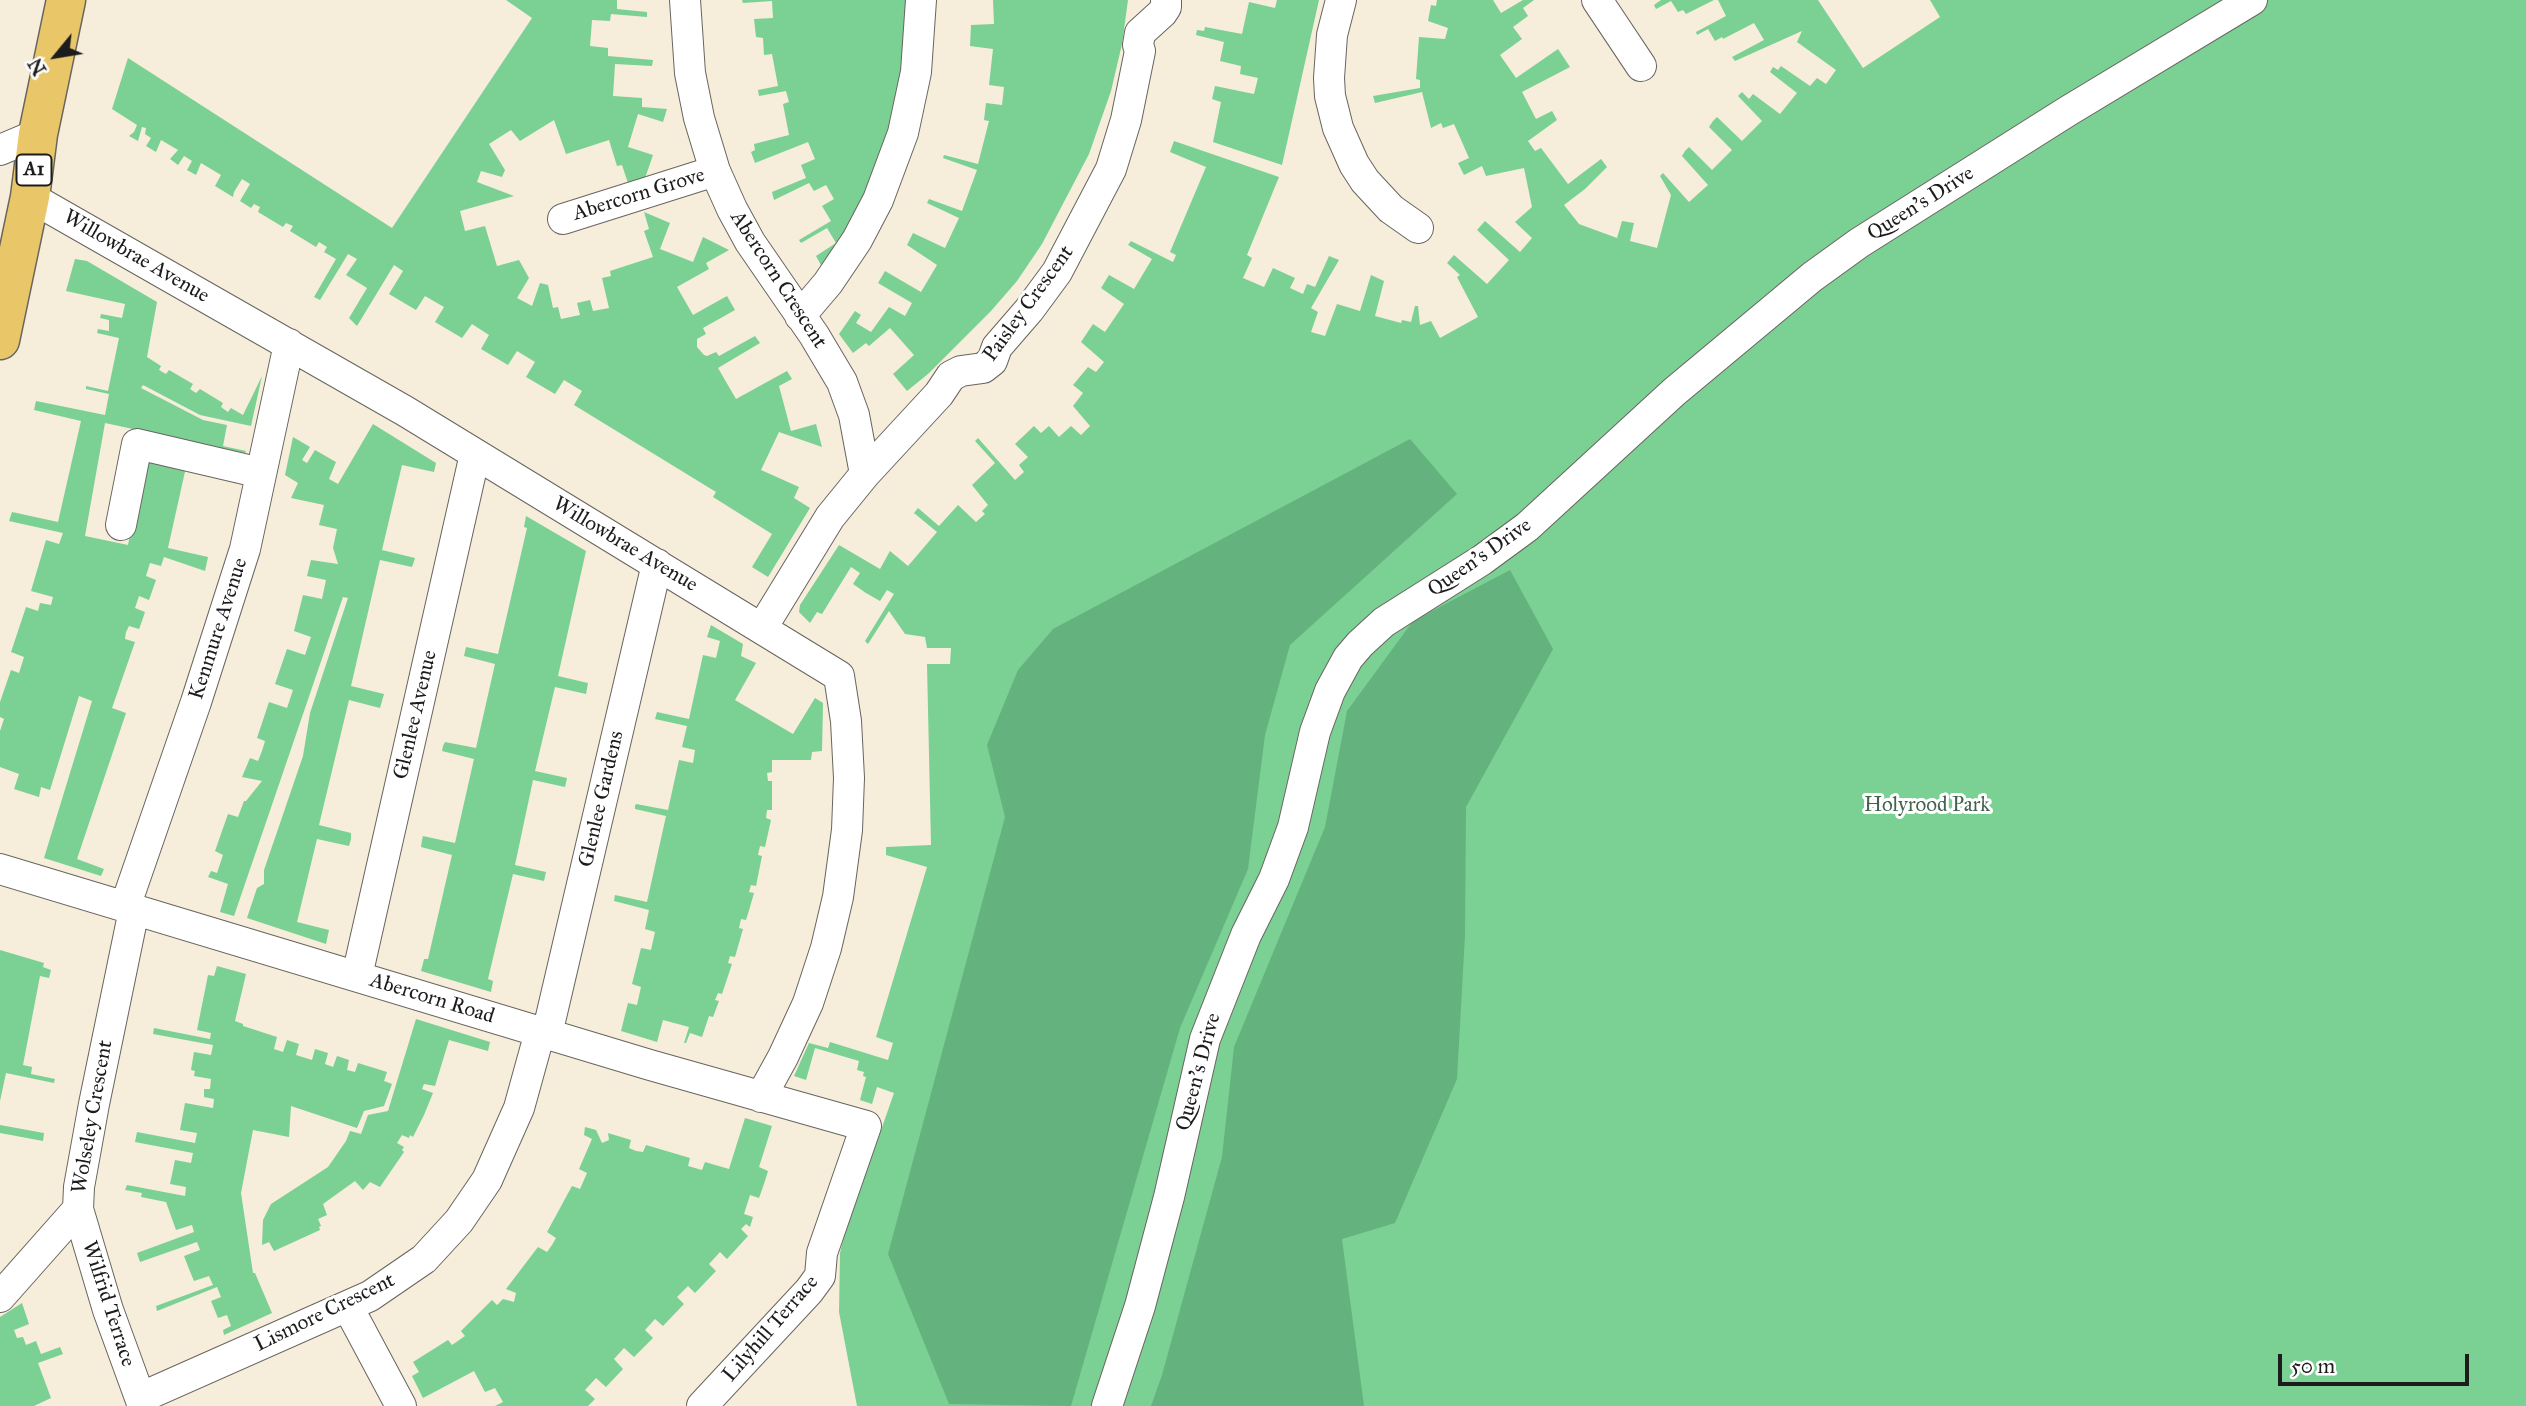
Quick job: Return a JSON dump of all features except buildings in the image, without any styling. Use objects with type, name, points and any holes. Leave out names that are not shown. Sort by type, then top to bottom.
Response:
[{"type":"main road","name":"A1","points":[[0,340],[30,197],[38,134],[66,0]]},
{"type":"street","name":"Abercorn Crescent","points":[[685,0],[691,73],[699,118],[715,171],[750,242],[831,360],[842,382],[854,415],[865,474]]},
{"type":"street","points":[[800,316],[828,284],[878,200],[906,121],[916,72],[921,0]]},
{"type":"street","name":"Paisley Crescent","points":[[762,628],[830,517],[865,474],[939,394],[951,376],[961,371],[983,368],[992,360],[997,347],[1057,272],[1111,169],[1128,109],[1140,51],[1140,33],[1162,13],[1166,0]]},
{"type":"street","points":[[1341,0],[1332,35],[1329,78],[1330,96],[1338,128],[1365,181],[1391,209],[1418,228]]},
{"type":"street","points":[[1597,0],[1641,66]]},
{"type":"street","name":"Queen's Drive","points":[[1107,1406],[1140,1306],[1205,1039],[1246,935],[1274,879],[1293,827],[1315,732],[1348,658],[1384,622],[1482,560],[1527,527],[1674,392],[1812,277],[1859,243],[2068,111],[2252,0]]},
{"type":"street","points":[[0,150],[38,134]]},
{"type":"street","name":"Abercorn Grove","points":[[562,219],[715,171]]},
{"type":"street","name":"Willowbrae Avenue","points":[[30,197],[475,453],[839,676],[846,721],[849,778],[845,856],[838,897],[826,948],[797,1028],[761,1097]]},
{"type":"street","name":"Kenmure Avenue","points":[[129,909],[245,549],[289,344]]},
{"type":"street","points":[[121,525],[137,444],[261,472]]},
{"type":"street","name":"Glenlee Avenue","points":[[357,976],[475,453]]},
{"type":"street","name":"Glenlee Gardens","points":[[543,1033],[657,564]]},
{"type":"street","name":"Abercorn Road","points":[[0,869],[543,1033],[866,1126]]},
{"type":"street","name":"Wolseley Crescent","points":[[0,1297],[78,1209],[79,1187],[129,909]]},
{"type":"street","name":"Lismore Crescent","points":[[141,1402],[348,1307],[390,1284],[424,1259],[475,1200],[511,1129],[543,1033]]},
{"type":"street","name":"Lilyhill Terrace","points":[[702,1406],[820,1276],[822,1253],[866,1126]]},
{"type":"street","name":"Wilfrid Terrace","points":[[78,1209],[108,1310],[141,1402]]},
{"type":"street","points":[[348,1307],[401,1406]]},
{"type":"green space","points":[[506,0],[617,0],[617,9],[647,12],[647,17],[611,14],[610,21],[592,20],[590,46],[608,48],[608,56],[653,60],[652,66],[615,64],[613,96],[642,98],[642,107],[667,109],[663,122],[638,114],[628,147],[653,155],[644,181],[629,186],[622,165],[617,166],[609,140],[566,154],[554,120],[520,141],[511,130],[489,144],[505,170],[502,177],[481,171],[477,182],[514,196],[460,211],[465,231],[485,226],[497,266],[519,260],[529,278],[517,298],[532,306],[540,283],[548,285],[553,308],[558,307],[561,319],[580,315],[577,303],[590,300],[593,311],[609,308],[602,278],[611,276],[610,271],[653,257],[644,231],[649,229],[644,212],[670,223],[660,249],[693,262],[703,237],[729,250],[706,263],[709,269],[677,287],[693,315],[727,296],[735,310],[703,328],[706,334],[697,339],[697,347],[704,355],[716,352],[719,356],[755,336],[760,343],[718,368],[736,399],[787,371],[792,379],[779,386],[791,431],[816,424],[822,447],[779,432],[761,470],[799,487],[794,498],[810,508],[768,577],[752,567],[772,534],[713,497],[716,492],[574,405],[582,391],[564,380],[555,394],[526,377],[535,362],[517,351],[508,365],[481,349],[489,335],[472,324],[462,338],[435,322],[444,307],[425,296],[416,310],[389,294],[403,271],[394,265],[357,326],[349,318],[367,288],[346,275],[357,259],[348,254],[320,300],[314,297],[336,259],[324,252],[327,247],[319,242],[316,247],[290,231],[293,226],[286,223],[283,227],[258,212],[260,207],[254,204],[251,208],[240,201],[250,184],[242,179],[233,197],[215,186],[221,175],[201,163],[196,175],[187,170],[192,161],[184,156],[178,165],[170,159],[178,150],[161,140],[156,152],[146,146],[151,138],[145,134],[146,128],[142,127],[138,141],[129,136],[137,125],[112,109],[128,58],[392,228],[532,18]]},
{"type":"green space","points":[[742,0],[906,0],[902,66],[885,146],[862,205],[823,269],[816,256],[836,243],[827,228],[801,243],[799,240],[831,221],[822,206],[834,199],[826,185],[814,191],[809,183],[774,200],[772,192],[806,178],[801,165],[815,159],[808,142],[755,163],[751,152],[755,150],[754,144],[789,135],[783,104],[789,102],[786,91],[759,96],[758,90],[778,86],[772,54],[764,55],[763,38],[756,37],[754,19],[773,18],[772,1],[743,3]]},
{"type":"green space","points":[[993,0],[1128,0],[1122,44],[1111,91],[1089,154],[1042,244],[1017,281],[991,311],[928,374],[907,391],[893,374],[914,355],[890,328],[869,346],[866,343],[853,353],[839,334],[855,311],[861,315],[856,323],[871,332],[889,307],[905,316],[912,303],[878,283],[885,271],[921,292],[937,265],[907,245],[913,233],[945,248],[959,218],[927,203],[929,199],[962,211],[977,170],[943,158],[944,155],[978,164],[989,121],[984,120],[986,103],[1002,105],[1004,87],[989,85],[993,49],[970,46],[971,25],[994,24]]},
{"type":"green space","points":[[1277,0],[1319,0],[1282,165],[1213,142],[1221,102],[1212,99],[1215,86],[1254,94],[1258,78],[1240,74],[1241,66],[1220,61],[1224,42],[1196,35],[1197,30],[1204,31],[1205,27],[1242,34],[1249,2],[1275,8]]},
{"type":"green space","name":"Holyrood Park","points":[[1437,0],[1493,0],[1501,13],[1523,0],[1534,0],[1523,8],[1528,16],[1513,27],[1522,39],[1500,55],[1516,78],[1558,49],[1570,67],[1522,92],[1536,119],[1552,111],[1557,120],[1528,141],[1535,151],[1541,148],[1568,184],[1601,159],[1607,167],[1564,205],[1579,224],[1617,238],[1622,221],[1634,223],[1630,241],[1657,248],[1671,195],[1660,176],[1663,173],[1689,202],[1708,185],[1682,156],[1689,147],[1712,170],[1732,150],[1709,127],[1717,117],[1742,141],[1762,121],[1738,96],[1742,92],[1749,99],[1753,94],[1780,114],[1797,93],[1770,72],[1773,67],[1778,70],[1781,66],[1810,86],[1817,78],[1826,84],[1836,70],[1797,42],[1802,31],[1735,61],[1732,57],[1764,40],[1754,23],[1715,41],[1708,29],[1697,35],[1696,32],[1726,16],[1718,0],[1818,0],[1863,68],[1940,17],[1930,0],[2526,0],[2526,1406],[857,1406],[839,1312],[840,1253],[894,1093],[877,1087],[872,1104],[860,1100],[866,1077],[863,1076],[864,1072],[857,1070],[859,1061],[815,1048],[806,1080],[794,1076],[809,1043],[828,1048],[830,1042],[888,1060],[893,1043],[876,1037],[927,867],[886,855],[886,847],[931,845],[927,664],[950,664],[951,648],[927,648],[925,637],[905,634],[889,611],[868,644],[865,641],[894,594],[887,590],[880,601],[866,593],[853,584],[860,573],[851,567],[822,614],[817,612],[810,623],[799,612],[800,605],[839,545],[880,569],[890,551],[908,566],[937,532],[914,513],[918,508],[939,526],[958,505],[976,522],[985,514],[982,511],[988,505],[972,485],[995,463],[975,441],[978,438],[1015,480],[1024,472],[1019,465],[1028,457],[1015,444],[1034,426],[1041,433],[1049,426],[1059,437],[1071,426],[1081,435],[1090,426],[1073,406],[1083,393],[1073,385],[1088,367],[1096,372],[1104,362],[1081,342],[1093,324],[1105,332],[1124,304],[1101,288],[1109,275],[1134,289],[1152,259],[1128,245],[1131,241],[1173,262],[1176,255],[1170,252],[1206,167],[1170,152],[1174,141],[1279,177],[1247,255],[1252,258],[1243,278],[1264,287],[1273,268],[1295,278],[1290,288],[1303,294],[1307,284],[1315,287],[1329,256],[1339,260],[1311,308],[1318,312],[1311,332],[1325,336],[1337,304],[1360,311],[1371,275],[1384,281],[1375,316],[1401,323],[1402,320],[1411,322],[1415,306],[1418,306],[1420,325],[1431,321],[1440,338],[1478,317],[1457,277],[1460,275],[1447,263],[1454,255],[1487,284],[1509,260],[1477,230],[1485,221],[1520,252],[1532,238],[1515,222],[1532,207],[1524,168],[1486,176],[1482,166],[1464,175],[1458,163],[1469,158],[1454,124],[1443,128],[1441,123],[1431,128],[1422,92],[1375,103],[1373,96],[1420,88],[1420,80],[1416,79],[1419,37],[1445,39],[1448,28],[1428,21],[1431,5],[1436,6]]},
{"type":"green space","points":[[1661,0],[1714,0],[1686,14],[1683,10],[1678,12],[1671,1],[1656,9],[1654,5]]},
{"type":"green space","points":[[75,259],[87,261],[157,302],[147,357],[161,366],[159,370],[166,374],[169,370],[193,384],[190,389],[196,393],[200,389],[223,403],[221,407],[228,412],[231,408],[243,415],[262,376],[251,426],[200,415],[143,385],[141,388],[203,420],[227,425],[223,446],[246,451],[245,453],[105,423],[85,536],[128,545],[145,454],[186,467],[168,548],[208,557],[205,571],[164,557],[161,566],[150,563],[146,576],[156,580],[149,600],[139,596],[135,608],[145,612],[142,621],[139,629],[129,626],[126,632],[125,639],[135,642],[112,708],[126,713],[77,859],[104,869],[101,876],[44,858],[92,701],[79,696],[50,790],[41,787],[39,797],[14,789],[19,774],[0,767],[0,731],[4,719],[0,717],[0,702],[11,670],[19,673],[24,657],[11,652],[26,607],[38,611],[40,603],[51,605],[53,597],[31,591],[46,540],[59,544],[63,533],[9,521],[12,512],[58,522],[81,421],[34,410],[36,401],[105,415],[109,394],[86,389],[86,386],[108,391],[119,338],[97,333],[98,329],[109,331],[109,320],[100,318],[101,314],[122,318],[125,304],[66,291]]},
{"type":"green space","points":[[373,424],[436,463],[434,472],[402,465],[382,550],[415,558],[412,567],[380,560],[351,686],[384,694],[380,708],[349,700],[319,825],[351,833],[349,846],[317,839],[297,922],[329,930],[326,944],[247,918],[257,888],[264,884],[264,870],[303,756],[310,713],[348,598],[343,597],[234,916],[220,912],[228,884],[208,877],[211,871],[217,873],[223,855],[215,851],[228,814],[238,817],[244,801],[262,781],[242,777],[250,758],[258,761],[262,751],[265,741],[257,738],[269,702],[287,708],[293,690],[275,684],[287,649],[305,655],[311,637],[294,631],[303,595],[322,599],[326,580],[307,576],[311,560],[338,564],[333,548],[337,529],[319,525],[324,505],[291,498],[298,483],[285,475],[293,437],[310,447],[302,460],[307,463],[315,450],[336,462],[329,479],[338,484]]},
{"type":"green space","points":[[1410,439],[1457,494],[1290,645],[1265,735],[1248,869],[1180,1028],[1071,1406],[949,1404],[888,1254],[1005,817],[987,745],[1018,670],[1053,629]]},
{"type":"green space","points":[[526,516],[586,551],[558,676],[588,683],[586,694],[555,687],[535,771],[567,778],[565,787],[533,780],[515,865],[546,872],[544,881],[513,874],[488,979],[493,981],[491,992],[421,971],[424,959],[428,959],[452,855],[421,847],[423,836],[455,843],[474,759],[442,751],[443,746],[445,742],[476,748],[495,664],[464,656],[466,647],[498,654],[527,528],[524,527]]},
{"type":"green space","points":[[1510,570],[1553,649],[1466,807],[1465,935],[1457,1079],[1395,1223],[1342,1239],[1364,1406],[1151,1406],[1222,1157],[1234,1047],[1325,827],[1347,711],[1413,621]]},
{"type":"green space","points":[[711,625],[743,644],[741,656],[756,663],[735,700],[793,734],[815,698],[823,703],[822,751],[812,752],[811,760],[772,760],[772,772],[767,773],[768,781],[772,781],[772,810],[767,810],[766,818],[771,820],[765,847],[760,846],[758,855],[762,856],[756,886],[751,885],[749,892],[754,893],[750,907],[746,920],[741,919],[739,928],[743,929],[735,957],[730,956],[728,963],[732,964],[722,994],[718,993],[715,1000],[719,1001],[713,1017],[709,1016],[702,1037],[690,1033],[686,1043],[689,1027],[663,1020],[657,1042],[621,1031],[628,1003],[637,1005],[641,987],[632,984],[641,948],[651,950],[655,932],[645,929],[649,910],[614,901],[615,895],[647,902],[666,816],[635,809],[635,806],[636,804],[668,810],[679,760],[693,763],[695,750],[682,747],[687,726],[655,719],[657,712],[689,719],[703,655],[716,658],[720,641],[707,637]]},
{"type":"green space","points":[[0,950],[44,963],[43,967],[51,970],[49,978],[40,976],[23,1065],[32,1067],[31,1074],[55,1079],[54,1083],[6,1073],[0,1101]]},
{"type":"green space","points":[[217,966],[246,974],[235,1021],[277,1037],[274,1049],[283,1052],[287,1040],[299,1044],[296,1055],[312,1060],[315,1049],[328,1053],[325,1064],[333,1067],[337,1056],[349,1060],[347,1070],[355,1072],[358,1063],[387,1072],[384,1081],[392,1084],[384,1106],[364,1111],[357,1128],[291,1106],[289,1137],[253,1130],[241,1193],[253,1273],[272,1313],[224,1335],[223,1330],[231,1326],[227,1315],[218,1318],[211,1301],[221,1297],[217,1287],[157,1311],[156,1306],[213,1285],[209,1276],[194,1281],[184,1256],[200,1250],[197,1242],[140,1262],[137,1253],[194,1232],[192,1225],[176,1230],[166,1202],[141,1197],[142,1193],[125,1190],[127,1185],[185,1196],[186,1187],[170,1184],[175,1160],[191,1163],[193,1153],[135,1142],[137,1132],[195,1143],[197,1133],[180,1130],[185,1103],[213,1108],[214,1099],[204,1097],[204,1089],[210,1089],[211,1079],[194,1076],[195,1071],[191,1070],[194,1052],[211,1055],[213,1045],[153,1034],[154,1028],[210,1039],[211,1033],[197,1030],[208,975],[214,976]]},
{"type":"green space","points":[[416,1019],[490,1042],[488,1051],[449,1040],[435,1086],[424,1084],[422,1089],[433,1093],[424,1115],[413,1137],[402,1135],[397,1143],[404,1147],[404,1152],[380,1187],[370,1182],[363,1190],[355,1181],[323,1204],[327,1215],[318,1219],[320,1230],[274,1251],[269,1242],[262,1245],[263,1220],[271,1204],[328,1167],[350,1131],[361,1134],[368,1115],[388,1111]]},
{"type":"green space","points":[[745,1118],[772,1126],[759,1167],[768,1171],[764,1184],[759,1198],[750,1195],[744,1214],[753,1217],[750,1227],[746,1224],[741,1229],[748,1236],[727,1259],[720,1252],[709,1264],[716,1271],[695,1293],[688,1286],[677,1297],[684,1304],[663,1326],[655,1319],[645,1330],[653,1338],[634,1357],[624,1348],[614,1359],[623,1369],[606,1387],[596,1378],[585,1390],[595,1399],[588,1406],[495,1406],[503,1402],[495,1388],[485,1392],[474,1371],[423,1398],[412,1376],[419,1372],[413,1362],[448,1340],[452,1345],[465,1336],[461,1331],[492,1300],[497,1305],[503,1299],[514,1302],[516,1293],[506,1289],[538,1247],[547,1252],[552,1245],[556,1238],[547,1232],[572,1186],[580,1189],[587,1173],[579,1169],[592,1139],[584,1135],[585,1127],[596,1130],[602,1143],[609,1140],[608,1133],[631,1140],[629,1148],[636,1151],[643,1152],[646,1145],[690,1158],[688,1166],[702,1170],[705,1162],[729,1169]]},
{"type":"green space","points":[[0,1125],[44,1133],[43,1141],[0,1133]]},
{"type":"green space","points":[[22,1303],[29,1324],[14,1330],[17,1338],[23,1337],[26,1345],[36,1341],[41,1354],[60,1347],[63,1354],[38,1363],[51,1398],[34,1406],[0,1406],[0,1317]]}]
